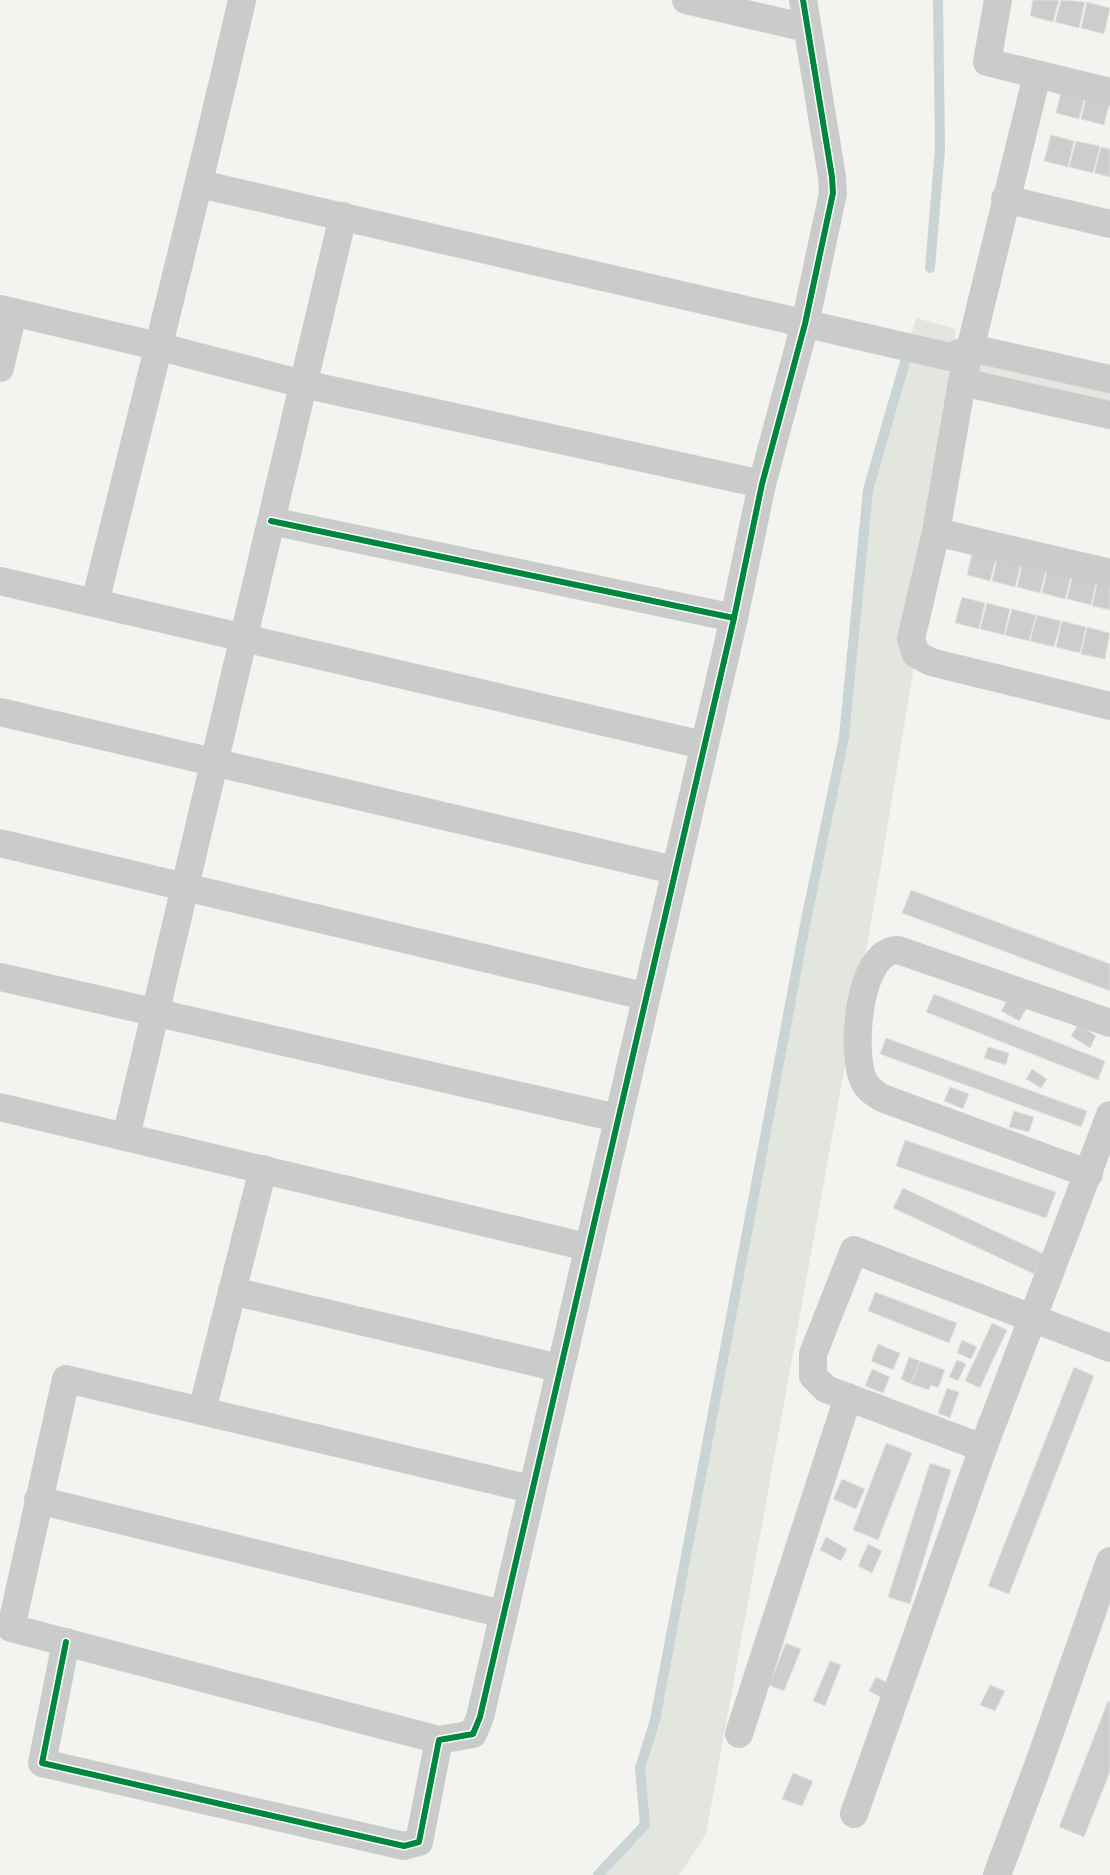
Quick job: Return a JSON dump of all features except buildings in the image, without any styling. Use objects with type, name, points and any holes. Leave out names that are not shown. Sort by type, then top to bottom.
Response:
[{"type":"street","points":[[95,603],[200,184],[242,0]]},
{"type":"street","points":[[686,0],[807,28]]},
{"type":"street","points":[[531,1489],[66,1379],[38,1500],[12,1628],[439,1740],[473,1734],[480,1717],[644,996],[734,618],[762,484],[805,324],[833,193],[803,0]]},
{"type":"street","points":[[998,0],[987,62],[1110,92]]},
{"type":"street","points":[[1038,75],[1005,199],[960,353],[962,382],[936,532],[911,639],[916,654],[931,662],[1110,706]]},
{"type":"street","points":[[200,184],[805,324],[1110,380]]},
{"type":"street","points":[[1005,199],[1110,224]]},
{"type":"street","points":[[126,1137],[343,216]]},
{"type":"street","points":[[0,368],[7,311],[158,346],[303,384],[762,484]]},
{"type":"street","points":[[962,382],[1110,415]]},
{"type":"street","points":[[271,522],[734,618]]},
{"type":"street","points":[[936,532],[1110,572]]},
{"type":"street","points":[[0,581],[703,745]]},
{"type":"street","points":[[0,712],[674,870]]},
{"type":"street","points":[[0,843],[644,996]]},
{"type":"street","points":[[1089,1174],[882,1098],[871,1091],[863,1080],[858,1062],[858,1014],[875,963],[881,955],[889,950],[898,950],[1110,1023]]},
{"type":"street","points":[[0,977],[617,1118]]},
{"type":"street","points":[[0,1107],[587,1247]]},
{"type":"street","points":[[854,1814],[983,1448],[1031,1317],[1089,1174],[1110,1115]]},
{"type":"street","points":[[202,1411],[263,1170]]},
{"type":"street","points":[[983,1448],[818,1384],[813,1376],[813,1354],[854,1250],[1110,1348]]},
{"type":"street","points":[[232,1291],[559,1368]]},
{"type":"street","points":[[739,1734],[848,1397]]},
{"type":"street","points":[[38,1500],[503,1614]]},
{"type":"street","points":[[997,1875],[1039,1763],[1110,1561]]},
{"type":"street","points":[[66,1642],[42,1763],[404,1846],[419,1842],[439,1740]]},
{"type":"shaded area","points":[[916,318],[956,329],[936,532],[880,872],[706,1834],[679,1875],[598,1875],[645,1825],[640,1768],[655,1720],[805,925],[844,737],[868,490]]},
{"type":"shaded area","points":[[971,348],[1110,379],[1110,415],[962,382]]},
{"type":"waterway","points":[[930,268],[940,149],[938,0]]},
{"type":"waterway","points":[[598,1875],[645,1825],[640,1768],[655,1720],[805,925],[844,737],[868,490],[909,348]]},
{"type":"cycle path","points":[[271,521],[734,618],[762,484],[805,324],[833,193],[803,0]]},
{"type":"cycle path","points":[[66,1642],[42,1763],[404,1846],[419,1842],[439,1740],[473,1734],[480,1717],[734,618]]}]
